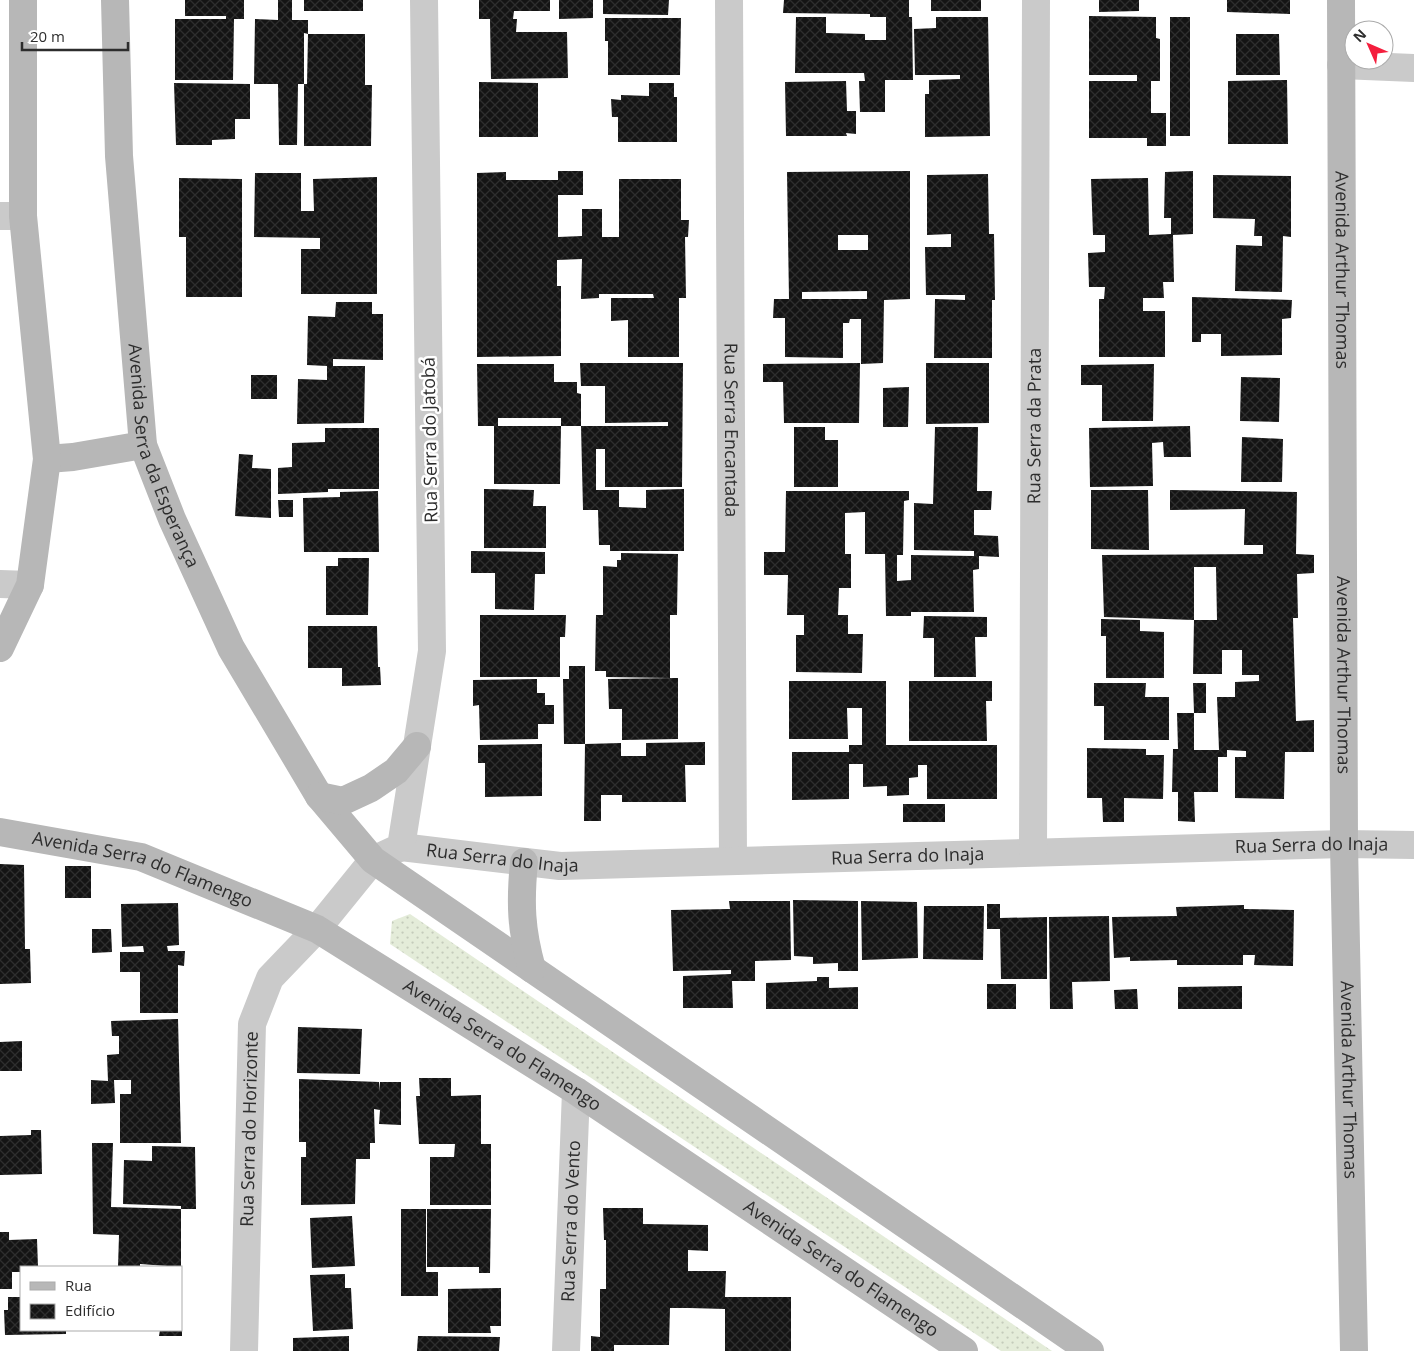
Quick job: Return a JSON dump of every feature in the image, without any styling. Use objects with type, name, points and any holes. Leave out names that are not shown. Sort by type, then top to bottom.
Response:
[{"type":"street","points":[[0,648],[30,585],[47,458],[12,216],[23,0]]},
{"type":"street","name":"Avenida Serra da Esperança","points":[[115,0],[119,156],[143,445],[172,519],[231,648],[319,796],[373,860]]},
{"type":"street","name":"Rua Serra do Jatobá","points":[[401,847],[432,651],[424,0]]},
{"type":"street","name":"Rua Serra Encantada","points":[[729,0],[733,861]]},
{"type":"street","name":"Rua Serra da Prata","points":[[1033,852],[1036,0]]},
{"type":"street","name":"Avenida Arthur Thomas","points":[[1341,0],[1344,844],[1354,1351]]},
{"type":"street","points":[[1341,65],[1414,68]]},
{"type":"street","points":[[47,458],[73,457],[143,445]]},
{"type":"street","points":[[0,584],[30,585]]},
{"type":"street","points":[[319,796],[343,801],[371,788],[396,771],[417,746]]},
{"type":"street","name":"Avenida Serra do Flamengo","points":[[0,832],[141,857],[317,929],[576,1091],[964,1351]]},
{"type":"street","name":"Rua Serra do Inaja","points":[[401,847],[560,866],[1344,844],[1414,845]]},
{"type":"street","points":[[373,860],[401,847]]},
{"type":"street","points":[[373,860],[1090,1351]]},
{"type":"street","name":"Rua Serra do Horizonte","points":[[244,1351],[252,1024],[270,978],[317,929],[373,860]]},
{"type":"street","points":[[524,862],[521,888],[523,934],[532,969]]},
{"type":"street","name":"Rua Serra do Vento","points":[[566,1351],[576,1091]]},
{"type":"green space","points":[[410,914],[1052,1351],[1001,1351],[390,944],[392,921]]},
{"type":"building","points":[[185,0],[244,0],[244,19],[234,19],[233,80],[175,80],[175,19],[226,19],[226,16],[185,16]]},
{"type":"building","points":[[278,0],[292,0],[292,20],[308,20],[308,34],[304,33],[304,84],[298,84],[297,145],[279,145],[278,84],[254,84],[255,19],[278,20]]},
{"type":"building","points":[[304,0],[363,0],[363,11],[304,11]]},
{"type":"building","points":[[479,0],[550,0],[550,11],[514,11],[513,19],[517,19],[516,32],[567,32],[568,78],[491,79],[490,19],[479,19]]},
{"type":"building","points":[[559,0],[593,0],[593,18],[559,19]]},
{"type":"building","points":[[603,0],[669,0],[668,15],[603,14]]},
{"type":"building","points":[[784,0],[909,0],[909,17],[912,17],[913,80],[885,80],[885,112],[860,112],[859,81],[865,81],[864,73],[795,73],[796,17],[826,17],[826,33],[865,34],[865,40],[886,40],[886,17],[870,17],[870,14],[783,13]]},
{"type":"building","points":[[931,0],[981,0],[981,11],[931,11]]},
{"type":"building","points":[[1099,0],[1139,0],[1139,11],[1099,12]]},
{"type":"building","points":[[1227,0],[1290,0],[1290,14],[1227,12]]},
{"type":"building","points":[[1089,16],[1156,17],[1156,38],[1160,39],[1160,81],[1151,81],[1151,113],[1166,113],[1166,146],[1147,146],[1147,138],[1089,138],[1089,81],[1137,81],[1137,75],[1089,75]]},
{"type":"building","points":[[936,17],[988,17],[990,136],[925,137],[925,94],[929,94],[929,80],[960,79],[960,75],[915,75],[914,29],[936,28]]},
{"type":"building","points":[[1170,17],[1190,17],[1190,136],[1170,136]]},
{"type":"building","points":[[605,18],[681,18],[680,75],[608,75],[608,41],[605,41]]},
{"type":"building","points":[[308,34],[365,34],[365,85],[372,85],[371,146],[304,146],[304,84],[307,84]]},
{"type":"building","points":[[1236,34],[1279,34],[1280,75],[1236,75]]},
{"type":"building","points":[[1287,80],[1288,144],[1228,144],[1228,81]]},
{"type":"building","points":[[846,81],[847,111],[856,111],[856,134],[846,133],[847,136],[786,136],[785,82]]},
{"type":"building","points":[[479,82],[538,83],[538,137],[479,137]]},
{"type":"building","points":[[174,83],[250,84],[250,119],[235,119],[235,139],[212,140],[212,145],[176,145]]},
{"type":"building","points":[[649,83],[674,83],[674,97],[677,97],[677,142],[618,142],[618,117],[612,117],[611,99],[621,100],[621,95],[649,96]]},
{"type":"building","points":[[558,171],[583,171],[583,195],[558,195],[558,237],[582,236],[582,209],[602,209],[602,237],[619,237],[619,179],[681,179],[681,220],[689,220],[688,237],[685,237],[686,298],[679,298],[679,357],[628,357],[628,320],[611,321],[611,298],[654,298],[653,294],[599,294],[599,298],[581,299],[582,259],[557,260],[557,286],[561,286],[561,356],[477,357],[477,173],[506,172],[506,180],[558,180]]},
{"type":"building","points":[[910,171],[910,299],[884,300],[883,363],[861,364],[861,319],[850,319],[849,323],[843,323],[843,358],[785,357],[785,318],[773,318],[774,299],[789,299],[787,172]],"holes":[[[838,235],[868,235],[868,250],[838,250]],[[867,291],[867,299],[802,299],[802,292]]]},
{"type":"building","points":[[1193,171],[1193,234],[1173,235],[1174,282],[1163,282],[1164,298],[1143,298],[1143,311],[1165,311],[1165,357],[1099,357],[1099,299],[1104,299],[1105,287],[1089,287],[1088,253],[1105,252],[1105,235],[1093,235],[1091,179],[1148,178],[1149,235],[1171,234],[1171,218],[1164,218],[1165,172]]},
{"type":"building","points":[[255,173],[301,173],[301,211],[314,211],[313,179],[377,177],[377,294],[301,294],[301,249],[320,249],[320,238],[254,237]]},
{"type":"building","points":[[988,174],[989,234],[994,234],[995,300],[992,300],[992,358],[934,358],[935,299],[965,300],[965,295],[926,295],[925,247],[951,247],[951,234],[927,235],[927,175]]},
{"type":"building","points":[[1213,175],[1291,176],[1291,237],[1283,236],[1282,292],[1235,291],[1236,245],[1262,246],[1262,236],[1254,236],[1255,219],[1213,218]]},
{"type":"building","points":[[179,178],[242,179],[242,297],[186,297],[186,237],[179,237]]},
{"type":"building","points":[[1192,297],[1292,300],[1291,318],[1282,319],[1282,355],[1221,356],[1221,334],[1201,334],[1201,342],[1192,342]]},
{"type":"building","points":[[336,302],[372,302],[372,314],[383,314],[383,360],[333,359],[333,366],[365,366],[364,423],[297,424],[298,379],[327,380],[327,366],[307,365],[308,316],[335,317]]},
{"type":"building","points":[[580,363],[683,363],[682,487],[605,487],[605,449],[596,449],[596,490],[619,490],[619,507],[646,508],[646,490],[684,489],[684,551],[610,551],[610,545],[599,545],[598,510],[583,510],[581,426],[668,426],[668,422],[605,423],[605,386],[581,386]]},
{"type":"building","points":[[860,363],[859,423],[784,423],[783,382],[763,382],[763,364]]},
{"type":"building","points":[[926,363],[989,363],[989,423],[926,424]]},
{"type":"building","points":[[477,364],[554,364],[554,382],[577,382],[577,393],[581,394],[581,426],[561,426],[560,484],[494,484],[494,426],[478,426]],"holes":[[[498,418],[561,418],[561,426],[498,426]]]},
{"type":"building","points":[[1154,364],[1153,421],[1102,421],[1102,385],[1081,385],[1081,365]]},
{"type":"building","points":[[251,375],[277,375],[277,399],[251,399]]},
{"type":"building","points":[[1241,377],[1280,378],[1279,422],[1240,421]]},
{"type":"building","points":[[909,387],[908,427],[883,427],[883,388]]},
{"type":"building","points":[[1190,426],[1191,457],[1164,457],[1163,442],[1152,443],[1153,486],[1090,487],[1089,428]]},
{"type":"building","points":[[794,427],[825,427],[825,440],[838,440],[838,487],[794,487]]},
{"type":"building","points":[[935,427],[978,427],[977,491],[992,491],[991,510],[974,510],[974,535],[998,536],[999,557],[979,556],[979,569],[973,570],[974,612],[911,612],[911,616],[886,616],[885,554],[865,554],[865,512],[845,513],[845,554],[851,554],[851,588],[839,588],[838,615],[848,615],[848,634],[863,634],[862,673],[796,672],[796,635],[804,635],[804,615],[787,615],[788,575],[764,575],[764,552],[785,552],[786,491],[909,491],[909,500],[904,501],[903,555],[897,555],[897,581],[911,580],[911,555],[974,556],[974,551],[914,550],[914,503],[933,504]]},
{"type":"building","points":[[325,428],[379,428],[379,489],[328,489],[328,492],[278,494],[278,468],[292,467],[292,443],[325,442]]},
{"type":"building","points":[[1242,437],[1283,439],[1282,482],[1241,482]]},
{"type":"building","points":[[239,454],[253,455],[252,468],[271,469],[271,518],[235,516]]},
{"type":"building","points":[[484,489],[534,490],[533,506],[546,506],[546,548],[484,548]]},
{"type":"building","points":[[1091,490],[1148,490],[1149,550],[1091,549]]},
{"type":"building","points":[[1170,490],[1297,492],[1296,554],[1314,555],[1314,573],[1297,574],[1298,618],[1293,618],[1296,721],[1314,720],[1314,752],[1285,752],[1284,799],[1235,798],[1235,757],[1246,757],[1246,751],[1227,750],[1227,757],[1218,757],[1218,792],[1194,792],[1195,822],[1178,821],[1178,792],[1172,792],[1173,749],[1178,749],[1177,713],[1194,713],[1194,750],[1219,750],[1217,697],[1235,697],[1235,682],[1259,681],[1259,675],[1242,675],[1242,650],[1222,650],[1222,674],[1193,674],[1194,620],[1104,617],[1102,555],[1263,554],[1263,545],[1244,545],[1245,509],[1170,510]],"holes":[[[1194,567],[1216,567],[1217,620],[1194,620]]]},
{"type":"building","points":[[378,491],[379,552],[304,552],[303,498],[340,497],[340,492]]},
{"type":"building","points":[[278,500],[293,500],[293,517],[279,517]]},
{"type":"building","points":[[471,551],[545,552],[545,574],[535,574],[534,610],[495,609],[495,573],[471,573]]},
{"type":"building","points":[[621,553],[678,554],[677,615],[670,615],[670,678],[606,677],[606,671],[595,671],[596,615],[603,615],[603,566],[617,567],[617,560],[621,560]]},
{"type":"building","points":[[338,558],[369,558],[368,615],[326,615],[326,566],[338,566]]},
{"type":"building","points":[[480,615],[566,615],[565,637],[560,637],[560,677],[480,677]]},
{"type":"building","points":[[924,616],[987,617],[987,637],[975,637],[976,677],[934,677],[934,638],[923,638]]},
{"type":"building","points":[[1101,619],[1140,620],[1140,631],[1164,632],[1164,678],[1106,678],[1106,636],[1101,636]]},
{"type":"building","points":[[308,626],[377,626],[378,667],[380,667],[381,685],[342,686],[342,668],[308,668]]},
{"type":"building","points":[[569,666],[585,666],[585,744],[564,744],[563,679],[569,679]]},
{"type":"building","points":[[678,678],[678,739],[622,740],[622,709],[609,709],[608,679]]},
{"type":"building","points":[[537,679],[537,693],[545,693],[545,705],[554,705],[554,724],[538,724],[538,739],[480,740],[479,705],[473,706],[473,680]]},
{"type":"building","points":[[789,681],[886,681],[886,745],[997,745],[997,799],[927,799],[927,765],[918,765],[918,777],[909,778],[909,795],[887,796],[887,786],[863,787],[863,764],[849,764],[849,799],[792,800],[792,752],[849,752],[849,745],[862,745],[862,708],[847,708],[848,739],[789,739]]},
{"type":"building","points":[[909,681],[992,681],[992,701],[986,701],[987,741],[909,741]]},
{"type":"building","points":[[1094,683],[1146,683],[1145,697],[1169,697],[1169,740],[1104,740],[1104,706],[1094,706]]},
{"type":"building","points":[[1193,683],[1206,683],[1206,713],[1194,713]]},
{"type":"building","points":[[705,742],[705,765],[685,765],[686,802],[622,802],[622,795],[601,795],[601,821],[584,821],[585,744],[621,743],[621,756],[646,756],[646,743]]},
{"type":"building","points":[[542,744],[542,796],[485,797],[485,763],[478,763],[478,745]]},
{"type":"building","points":[[1087,748],[1146,749],[1146,755],[1164,755],[1163,799],[1124,798],[1124,822],[1103,822],[1102,798],[1087,798]]},
{"type":"building","points":[[903,804],[945,804],[945,822],[903,822]]},
{"type":"building","points":[[0,864],[24,865],[25,949],[30,949],[31,983],[0,984]]},
{"type":"building","points":[[65,866],[91,866],[91,898],[65,898]]},
{"type":"building","points":[[793,900],[858,901],[858,971],[838,971],[838,963],[813,964],[813,957],[794,956]]},
{"type":"building","points":[[729,901],[790,901],[791,960],[755,961],[755,981],[732,981],[733,1008],[683,1008],[683,976],[731,974],[731,970],[673,971],[671,910],[730,909]]},
{"type":"building","points":[[861,901],[917,902],[918,958],[862,960]]},
{"type":"building","points":[[178,903],[179,945],[167,946],[168,951],[185,951],[184,966],[178,965],[178,1013],[140,1013],[140,972],[120,972],[120,952],[144,952],[143,946],[122,947],[121,904]]},
{"type":"building","points":[[987,904],[1000,904],[1000,918],[1047,917],[1047,979],[1001,979],[1000,929],[987,929]]},
{"type":"building","points":[[1244,905],[1244,909],[1294,910],[1293,966],[1254,965],[1255,955],[1243,955],[1243,965],[1177,965],[1177,960],[1130,961],[1130,957],[1114,958],[1112,917],[1177,916],[1176,907]]},
{"type":"building","points":[[924,906],[984,906],[983,960],[923,959]]},
{"type":"building","points":[[1109,916],[1110,981],[1072,982],[1073,1009],[1050,1009],[1049,917]]},
{"type":"building","points":[[92,929],[111,929],[112,952],[92,953]]},
{"type":"building","points":[[817,977],[829,977],[829,988],[858,987],[858,1009],[766,1009],[766,983],[817,981]]},
{"type":"building","points":[[987,984],[1016,984],[1016,1009],[987,1009]]},
{"type":"building","points":[[1242,986],[1242,1009],[1178,1009],[1178,987]]},
{"type":"building","points":[[1137,989],[1138,1009],[1115,1009],[1114,990]]},
{"type":"building","points":[[178,1019],[181,1143],[120,1143],[120,1094],[131,1094],[131,1080],[114,1080],[115,1103],[91,1104],[91,1080],[108,1081],[107,1055],[119,1054],[119,1036],[112,1036],[111,1021]]},
{"type":"building","points":[[298,1027],[362,1029],[360,1074],[297,1073]]},
{"type":"building","points":[[22,1041],[22,1071],[0,1071],[0,1042]]},
{"type":"building","points":[[419,1078],[451,1078],[451,1096],[481,1095],[481,1144],[491,1144],[491,1205],[430,1205],[430,1157],[454,1157],[455,1144],[419,1144],[416,1096],[420,1096]]},
{"type":"building","points":[[299,1079],[379,1082],[379,1091],[380,1082],[401,1082],[401,1125],[379,1124],[380,1110],[374,1109],[375,1143],[370,1143],[370,1159],[356,1159],[355,1204],[301,1205],[301,1157],[306,1157],[306,1142],[299,1142]]},
{"type":"building","points":[[31,1130],[41,1130],[42,1174],[0,1175],[0,1136],[31,1135]]},
{"type":"building","points":[[92,1143],[113,1143],[111,1207],[181,1209],[181,1266],[140,1264],[140,1266],[118,1266],[119,1235],[93,1234]]},
{"type":"building","points":[[152,1146],[195,1147],[196,1209],[181,1209],[181,1206],[123,1204],[124,1160],[152,1161]]},
{"type":"building","points":[[603,1208],[643,1208],[643,1224],[708,1225],[708,1251],[688,1250],[688,1271],[726,1271],[725,1297],[791,1297],[791,1351],[725,1351],[725,1309],[670,1308],[669,1345],[614,1345],[614,1351],[591,1351],[591,1336],[600,1337],[600,1289],[606,1289],[606,1240],[604,1240]]},
{"type":"building","points":[[401,1209],[426,1209],[426,1272],[438,1272],[438,1296],[401,1296]]},
{"type":"building","points":[[427,1209],[491,1209],[490,1273],[479,1273],[479,1267],[427,1267]]},
{"type":"building","points":[[352,1216],[355,1266],[312,1268],[310,1218]]},
{"type":"building","points":[[0,1232],[9,1232],[9,1240],[37,1239],[38,1266],[20,1266],[20,1272],[12,1272],[12,1289],[0,1289]]},
{"type":"building","points":[[345,1274],[345,1288],[351,1288],[353,1329],[313,1331],[310,1275]]},
{"type":"building","points":[[501,1288],[501,1326],[490,1326],[491,1333],[448,1333],[448,1289]]},
{"type":"building","points":[[8,1297],[20,1297],[20,1331],[66,1331],[66,1334],[5,1335],[4,1310],[8,1310]]},
{"type":"building","points":[[160,1331],[182,1331],[182,1336],[159,1336]]},
{"type":"building","points":[[349,1336],[349,1351],[293,1351],[293,1338]]},
{"type":"building","points":[[418,1336],[500,1337],[499,1351],[417,1351]]}]
